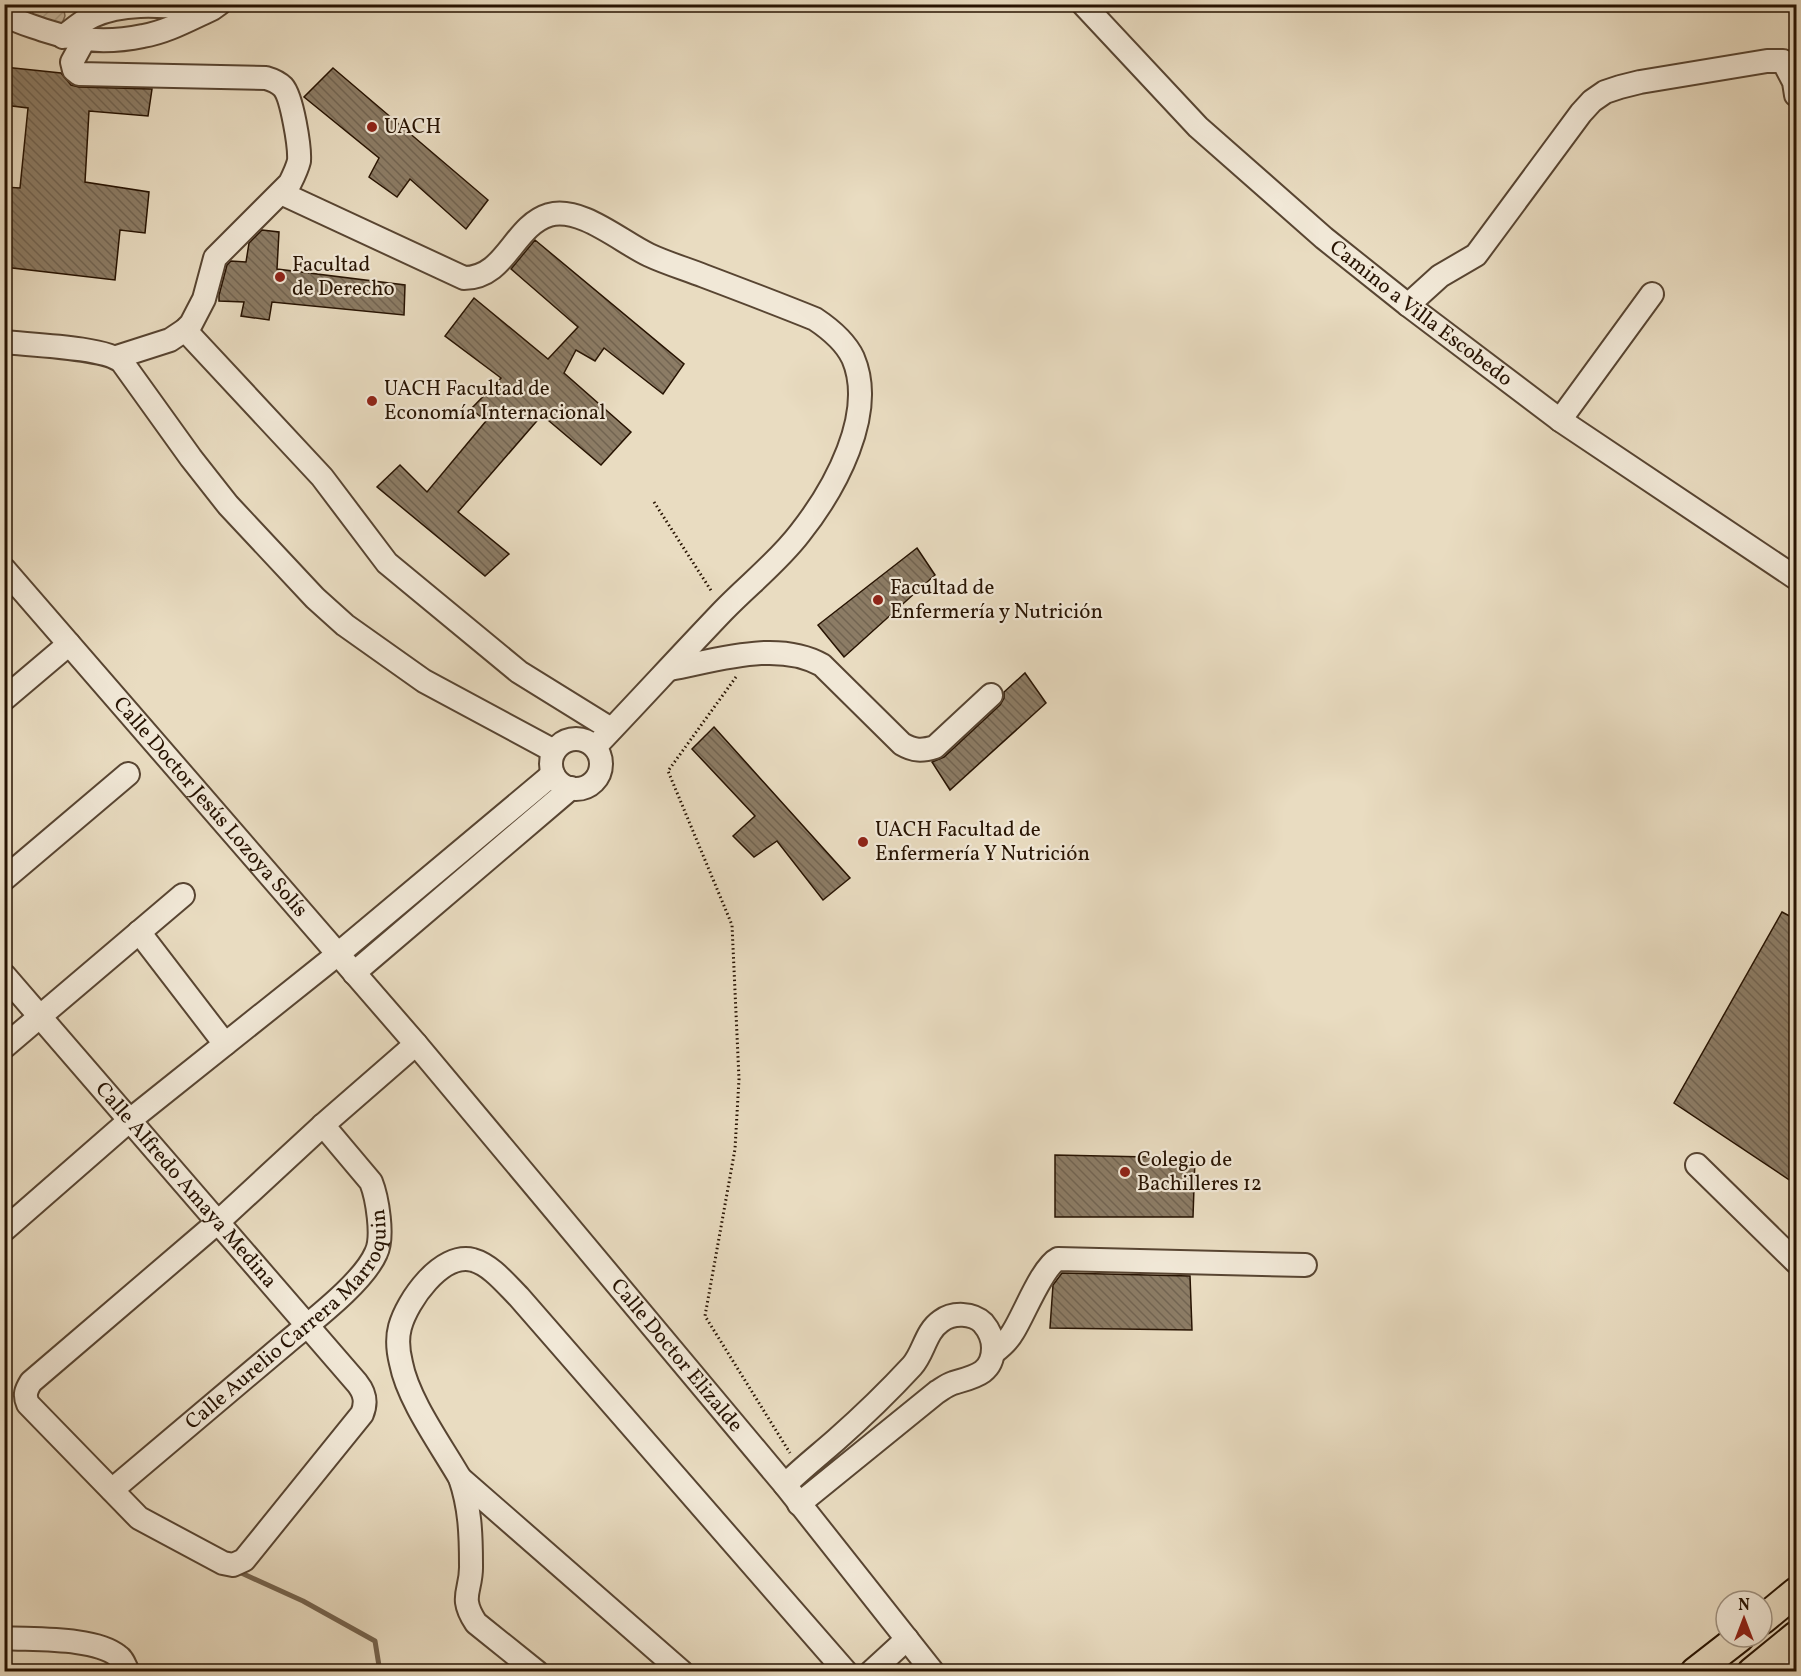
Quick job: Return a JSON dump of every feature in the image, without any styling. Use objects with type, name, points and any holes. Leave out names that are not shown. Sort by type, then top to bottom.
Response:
[{"type":"main road","points":[[1774,1610],[1797,1592]]},
{"type":"main road","points":[[1695,1671],[1724,1649]]},
{"type":"main road","points":[[1752,1671],[1791,1651]]},
{"type":"street","name":"Camino a Villa Escobedo","points":[[1083,4],[1198,127],[1324,238],[1560,420],[1797,578]]},
{"type":"street","points":[[4,342],[86,351],[117,357],[170,340],[185,330],[194,319],[204,299],[215,258],[281,193],[296,172],[299,158],[288,99],[282,85],[266,78],[79,74],[74,70],[73,38],[93,15],[121,8],[216,7]]},
{"type":"street","points":[[4,14],[12,19],[73,38],[144,36],[216,7]]},
{"type":"street","points":[[1408,305],[1440,276],[1476,255],[1581,113],[1605,92],[1640,82],[1767,61],[1790,54],[1797,95]]},
{"type":"street","points":[[281,193],[464,278],[478,276],[490,270],[531,225],[539,220],[559,213],[572,216],[589,221],[649,255],[815,320],[830,329],[848,349],[858,375],[858,412],[850,446],[823,502],[799,536],[724,610],[595,747]]},
{"type":"street","points":[[1560,420],[1652,294]]},
{"type":"street","points":[[185,330],[322,477],[387,564],[519,672],[611,729]]},
{"type":"street","points":[[117,357],[228,505],[315,598],[345,625],[424,681],[554,752]]},
{"type":"street","name":"Calle Doctor Jesús Lozoya Solís","points":[[4,569],[416,1044]]},
{"type":"street","points":[[4,699],[69,644]]},
{"type":"street","points":[[670,669],[752,654],[802,656],[822,666],[902,744],[912,750],[923,751],[935,747],[991,695]]},
{"type":"street","points":[[581,739],[595,747],[601,761],[598,776],[586,787],[564,786],[553,774],[554,752],[566,741],[581,739]]},
{"type":"street","points":[[4,879],[128,774]]},
{"type":"street","points":[[4,1230],[130,1120],[338,954],[553,774]]},
{"type":"street","points":[[354,973],[571,788]]},
{"type":"street","points":[[4,1047],[183,895]]},
{"type":"street","points":[[139,932],[225,1044]]},
{"type":"street","name":"Calle Alfredo Amaya Medina","points":[[4,975],[363,1390],[365,1406],[362,1414],[248,1557],[233,1565],[212,1558],[139,1518],[112,1490]]},
{"type":"street","points":[[112,1490],[28,1404],[25,1394],[31,1382],[218,1222],[323,1125],[416,1044]]},
{"type":"street","name":"Calle Doctor Elizalde","points":[[416,1044],[792,1477],[799,1504],[933,1671]]},
{"type":"street","name":"Calle Aurelio Carrera Marroquin","points":[[112,1490],[307,1325],[361,1276],[377,1252],[378,1210],[371,1182],[323,1125]]},
{"type":"street","points":[[1697,1165],[1797,1262]]},
{"type":"street","points":[[537,1671],[476,1623],[470,1614],[466,1604],[471,1569],[470,1514],[460,1478],[411,1393],[401,1366],[398,1344],[399,1329],[428,1280],[439,1269],[451,1263],[471,1259],[484,1264],[519,1297],[846,1671]]},
{"type":"street","points":[[993,1353],[1013,1332],[1047,1268],[1058,1259],[1305,1265]]},
{"type":"street","points":[[792,1477],[838,1439],[914,1364],[934,1326],[943,1319],[953,1315],[965,1315],[978,1319],[988,1328],[993,1342],[993,1353],[985,1371],[937,1392],[799,1504]]},
{"type":"street","points":[[897,1381],[919,1407]]},
{"type":"street","points":[[860,1417],[879,1439]]},
{"type":"street","points":[[460,1478],[682,1671]]},
{"type":"street","points":[[4,1638],[88,1643],[108,1649],[120,1657],[128,1671]]},
{"type":"street","points":[[871,1671],[907,1639]]},
{"type":"path","points":[[654,502],[724,610]]},
{"type":"path","points":[[752,654],[668,771],[732,925],[739,1079],[735,1149],[705,1316],[792,1477]]},
{"type":"shaded area","points":[[22,5],[63,5],[65,16],[61,26],[37,25],[31,8]]},
{"type":"building","points":[[4,67],[61,73],[71,85],[79,87],[152,89],[148,116],[89,111],[85,182],[149,192],[145,233],[120,230],[115,280],[4,267],[4,187],[20,188],[28,108],[4,105]]},
{"type":"building","name":"UACH","points":[[333,68],[488,200],[466,229],[410,179],[397,197],[369,177],[379,158],[304,97]]},
{"type":"building","name":"Facultad de Derecho","points":[[262,230],[279,232],[277,269],[405,285],[404,315],[272,302],[269,320],[241,316],[244,302],[219,301],[219,295],[227,265],[231,261],[246,262],[249,243]]},
{"type":"building","points":[[535,240],[684,364],[663,394],[604,348],[595,361],[576,350],[564,373],[631,432],[601,465],[542,415],[458,512],[509,554],[485,576],[377,487],[400,465],[427,492],[486,421],[471,409],[501,378],[445,336],[474,298],[548,359],[578,327],[511,269]]},
{"type":"building","name":"Facultad de Enfermería y Nutrición","points":[[917,548],[935,575],[844,657],[818,625]]},
{"type":"building","points":[[1025,673],[1046,703],[950,790],[932,762],[944,757],[1000,705],[1004,692]]},
{"type":"building","points":[[714,727],[850,878],[823,900],[777,841],[754,857],[733,836],[755,816],[692,749]]},
{"type":"building","points":[[1782,912],[1797,920],[1797,1185],[1674,1103]]},
{"type":"building","name":"Colegio de Bachilleres 12","points":[[1055,1155],[1195,1158],[1193,1217],[1055,1217]]},
{"type":"building","points":[[1062,1273],[1190,1276],[1192,1330],[1050,1328],[1053,1285]]},
{"type":"waterway","points":[[237,1571],[303,1601],[375,1641],[380,1672]]},
{"type":"place","name":"UACH","points":[[372,127]]},
{"type":"place","name":"Facultad de Derecho","points":[[280,277]]},
{"type":"place","name":"UACH Facultad de Economía Internacional","points":[[372,401]]},
{"type":"place","name":"Facultad de Enfermería y Nutrición","points":[[878,600]]},
{"type":"place","name":"UACH Facultad de Enfermería Y Nutrición","points":[[863,842]]},
{"type":"place","name":"Colegio de Bachilleres 12","points":[[1125,1172]]}]
